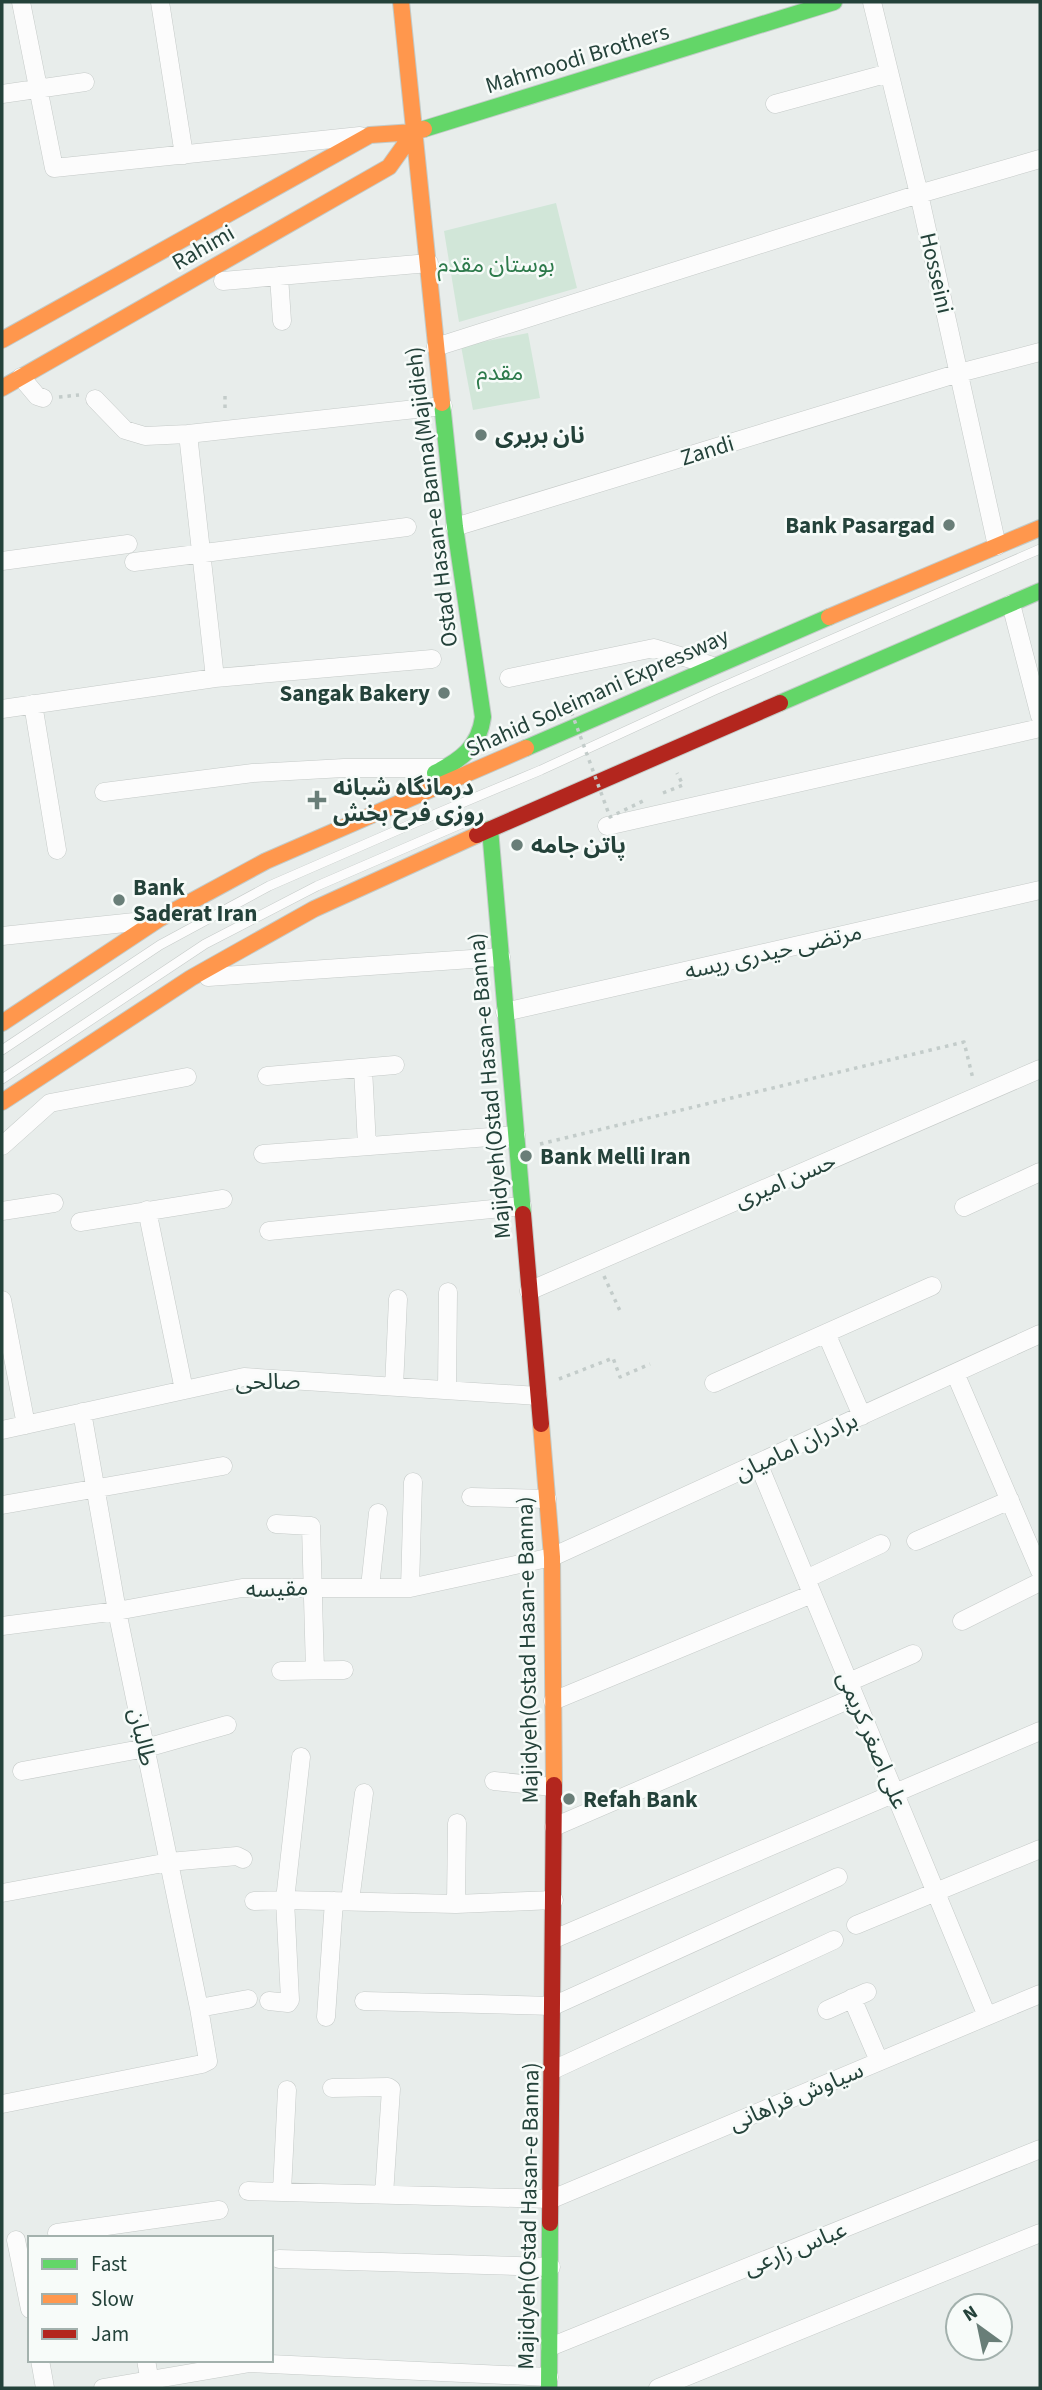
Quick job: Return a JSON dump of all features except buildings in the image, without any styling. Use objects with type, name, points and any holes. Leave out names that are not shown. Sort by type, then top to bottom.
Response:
[{"type":"main road","name":"Ostad Hasan-e Banna(Majidieh)","points":[[266,861],[463,757],[475,745],[482,729],[483,717],[456,527],[401,2]]},
{"type":"main road","name":"Mahmoodi Brothers","points":[[370,135],[414,132],[834,2]]},
{"type":"main road","name":"Rahimi","points":[[2,388],[12,363],[389,167],[414,132]]},
{"type":"main road","points":[[2,340],[370,135]]},
{"type":"main road","name":"Shahid Soleimani Expressway","points":[[2,1023],[159,919],[266,861],[713,666],[1040,528]]},
{"type":"main road","points":[[2,1102],[191,978],[314,909],[491,829],[1040,591]]},
{"type":"main road","name":"Majidyeh(Ostad Hasan-e Banna)","points":[[491,829],[552,1557],[554,1939],[549,2383]]},
{"type":"street","points":[[21,2],[54,168],[370,135]]},
{"type":"street","points":[[160,2],[184,155]]},
{"type":"street","name":"Hosseini","points":[[872,2],[919,194],[997,546]]},
{"type":"street","points":[[775,104],[889,73]]},
{"type":"street","points":[[2,94],[85,82]]},
{"type":"street","points":[[436,347],[919,194],[1040,159]]},
{"type":"street","points":[[223,281],[429,263]]},
{"type":"street","points":[[279,276],[282,320]]},
{"type":"street","name":"Zandi","points":[[456,527],[959,373],[1040,352]]},
{"type":"street","points":[[12,363],[37,396],[43,398]]},
{"type":"street","points":[[95,399],[125,430],[145,436],[188,434],[443,406]]},
{"type":"street","points":[[188,434],[215,678]]},
{"type":"street","points":[[2,561],[131,553],[201,554],[407,527]]},
{"type":"street","points":[[1011,604],[1040,716]]},
{"type":"street","points":[[509,678],[654,648],[713,666]]},
{"type":"street","points":[[2,709],[215,678],[432,659]]},
{"type":"street","points":[[33,704],[58,850]]},
{"type":"street","points":[[607,826],[1040,728]]},
{"type":"street","points":[[104,792],[253,773],[344,768],[445,768]]},
{"type":"street","name":"مرتضی حیدری ریسه","points":[[505,1012],[1040,890]]},
{"type":"street","points":[[2,936],[159,919]]},
{"type":"street","points":[[191,978],[500,957]]},
{"type":"street","points":[[267,1076],[395,1065]]},
{"type":"street","points":[[363,1068],[367,1146]]},
{"type":"street","name":"حسن امیری","points":[[529,1291],[1040,1069]]},
{"type":"street","points":[[2,1146],[51,1103],[187,1077]]},
{"type":"street","points":[[263,1154],[367,1146],[516,1142]]},
{"type":"street","points":[[964,1207],[1040,1172]]},
{"type":"street","points":[[80,1222],[223,1199]]},
{"type":"street","points":[[2,1211],[54,1203]]},
{"type":"street","points":[[269,1231],[522,1206]]},
{"type":"street","points":[[147,1210],[184,1390]]},
{"type":"street","points":[[714,1383],[932,1286]]},
{"type":"street","points":[[447,1390],[448,1292]]},
{"type":"street","points":[[394,1387],[398,1299]]},
{"type":"street","points":[[2,1300],[26,1424]]},
{"type":"street","points":[[826,1333],[862,1416]]},
{"type":"street","name":"برادران امامیان","points":[[552,1557],[1040,1334]]},
{"type":"street","points":[[955,1373],[1040,1571]]},
{"type":"street","name":"صالحی","points":[[2,1430],[244,1377],[447,1390],[538,1392]]},
{"type":"street","name":"طالبان","points":[[2,2104],[208,2061],[117,1611],[82,1412]]},
{"type":"street","name":"علی اصغر کریمی","points":[[758,1463],[987,2016]]},
{"type":"street","points":[[2,1505],[223,1466]]},
{"type":"street","points":[[410,1588],[412,1482]]},
{"type":"street","points":[[471,1497],[547,1499]]},
{"type":"street","points":[[916,1541],[1010,1500]]},
{"type":"street","points":[[370,1587],[378,1513]]},
{"type":"street","points":[[276,1524],[310,1526],[315,1670]]},
{"type":"street","points":[[553,1701],[809,1586],[881,1544]]},
{"type":"street","name":"مقیسه","points":[[2,1626],[117,1611],[242,1588],[410,1588],[552,1557]]},
{"type":"street","points":[[962,1621],[1040,1582]]},
{"type":"street","points":[[554,1827],[852,1690],[913,1654]]},
{"type":"street","points":[[281,1671],[344,1670]]},
{"type":"street","points":[[22,1771],[146,1748],[228,1726]]},
{"type":"street","points":[[554,1939],[1040,1731]]},
{"type":"street","points":[[269,2001],[288,2003],[290,2000],[285,1900],[301,1757]]},
{"type":"street","points":[[494,1781],[553,1787]]},
{"type":"street","points":[[326,2017],[342,1901],[364,1793]]},
{"type":"street","points":[[456,1904],[457,1823]]},
{"type":"street","points":[[856,1925],[1040,1849]]},
{"type":"street","points":[[2,1894],[169,1862],[237,1856],[243,1859]]},
{"type":"street","points":[[364,2001],[553,2006],[838,1877]]},
{"type":"street","points":[[254,1901],[456,1904],[554,1900]]},
{"type":"street","points":[[553,2070],[834,1940]]},
{"type":"street","name":"سیاوش فراهانی","points":[[552,2199],[1040,1994]]},
{"type":"street","points":[[827,2010],[859,1995],[879,2061]]},
{"type":"street","points":[[199,2008],[248,1999]]},
{"type":"street","points":[[332,2088],[391,2089],[384,2195]]},
{"type":"street","points":[[282,2191],[287,2090]]},
{"type":"street","name":"عباس زارعی","points":[[550,2347],[1040,2149]]},
{"type":"street","points":[[248,2191],[552,2199]]},
{"type":"street","points":[[57,2233],[120,2231],[219,2210]]},
{"type":"street","points":[[658,2388],[1040,2232]]},
{"type":"street","points":[[16,2240],[28,2299]]},
{"type":"street","points":[[279,2259],[551,2267]]},
{"type":"street","points":[[40,2362],[45,2388]]},
{"type":"street","points":[[146,2362],[150,2384]]},
{"type":"street","points":[[103,2388],[150,2384],[250,2362],[549,2383]]},
{"type":"lane","points":[[2,1050],[160,945],[269,886],[518,780],[715,690],[1040,548]]},
{"type":"lane","points":[[2,1079],[214,939],[317,886],[490,811]]},
{"type":"path","points":[[43,398],[84,394],[95,399]]},
{"type":"path","points":[[557,718],[571,711],[610,817],[645,800]]},
{"type":"path","points":[[516,1142],[964,1042],[977,1097]]},
{"type":"path","points":[[598,1261],[621,1313]]},
{"type":"path","points":[[538,1392],[613,1358],[620,1377],[650,1364]]},
{"type":"green space","name":"بوستان مقدم","points":[[556,203],[577,288],[459,322],[444,231]]},
{"type":"green space","name":"مقدم","points":[[528,333],[540,398],[473,410],[461,346]]},
{"type":"traffic: fast","points":[[424,129],[834,2]]},
{"type":"traffic: fast","points":[[435,773],[467,751],[477,737],[483,717],[455,527],[442,403]]},
{"type":"traffic: fast","points":[[780,703],[1040,591]]},
{"type":"traffic: fast","points":[[526,748],[829,617]]},
{"type":"traffic: fast","points":[[490,829],[523,1214]]},
{"type":"traffic: fast","points":[[549,2388],[550,2223]]},
{"type":"traffic: slow","points":[[401,2],[442,403]]},
{"type":"traffic: slow","points":[[2,340],[370,135],[424,129]]},
{"type":"traffic: slow","points":[[2,388],[389,167],[414,132]]},
{"type":"traffic: slow","points":[[829,617],[1040,528]]},
{"type":"traffic: slow","points":[[2,1023],[159,919],[266,861],[526,748]]},
{"type":"traffic: slow","points":[[2,1102],[191,978],[314,909],[477,835]]},
{"type":"traffic: slow","points":[[541,1424],[552,1557],[554,1785]]},
{"type":"traffic: jam","points":[[477,835],[780,703]]},
{"type":"traffic: jam","points":[[523,1214],[541,1424]]},
{"type":"traffic: jam","points":[[550,2223],[554,1785]]},
{"type":"place","name":"نان بربری","points":[[481,435]]},
{"type":"place","name":"Bank Pasargad","points":[[949,525]]},
{"type":"place","name":"Sangak Bakery","points":[[444,693]]},
{"type":"place","name":"درمانگاه شبانه روزی فرح بخش","points":[[317,800]]},
{"type":"place","name":"پاتن جامه","points":[[517,845]]},
{"type":"place","name":"Bank Saderat Iran","points":[[119,900]]},
{"type":"place","name":"Bank Melli Iran","points":[[526,1156]]},
{"type":"place","name":"Refah Bank","points":[[569,1799]]}]
